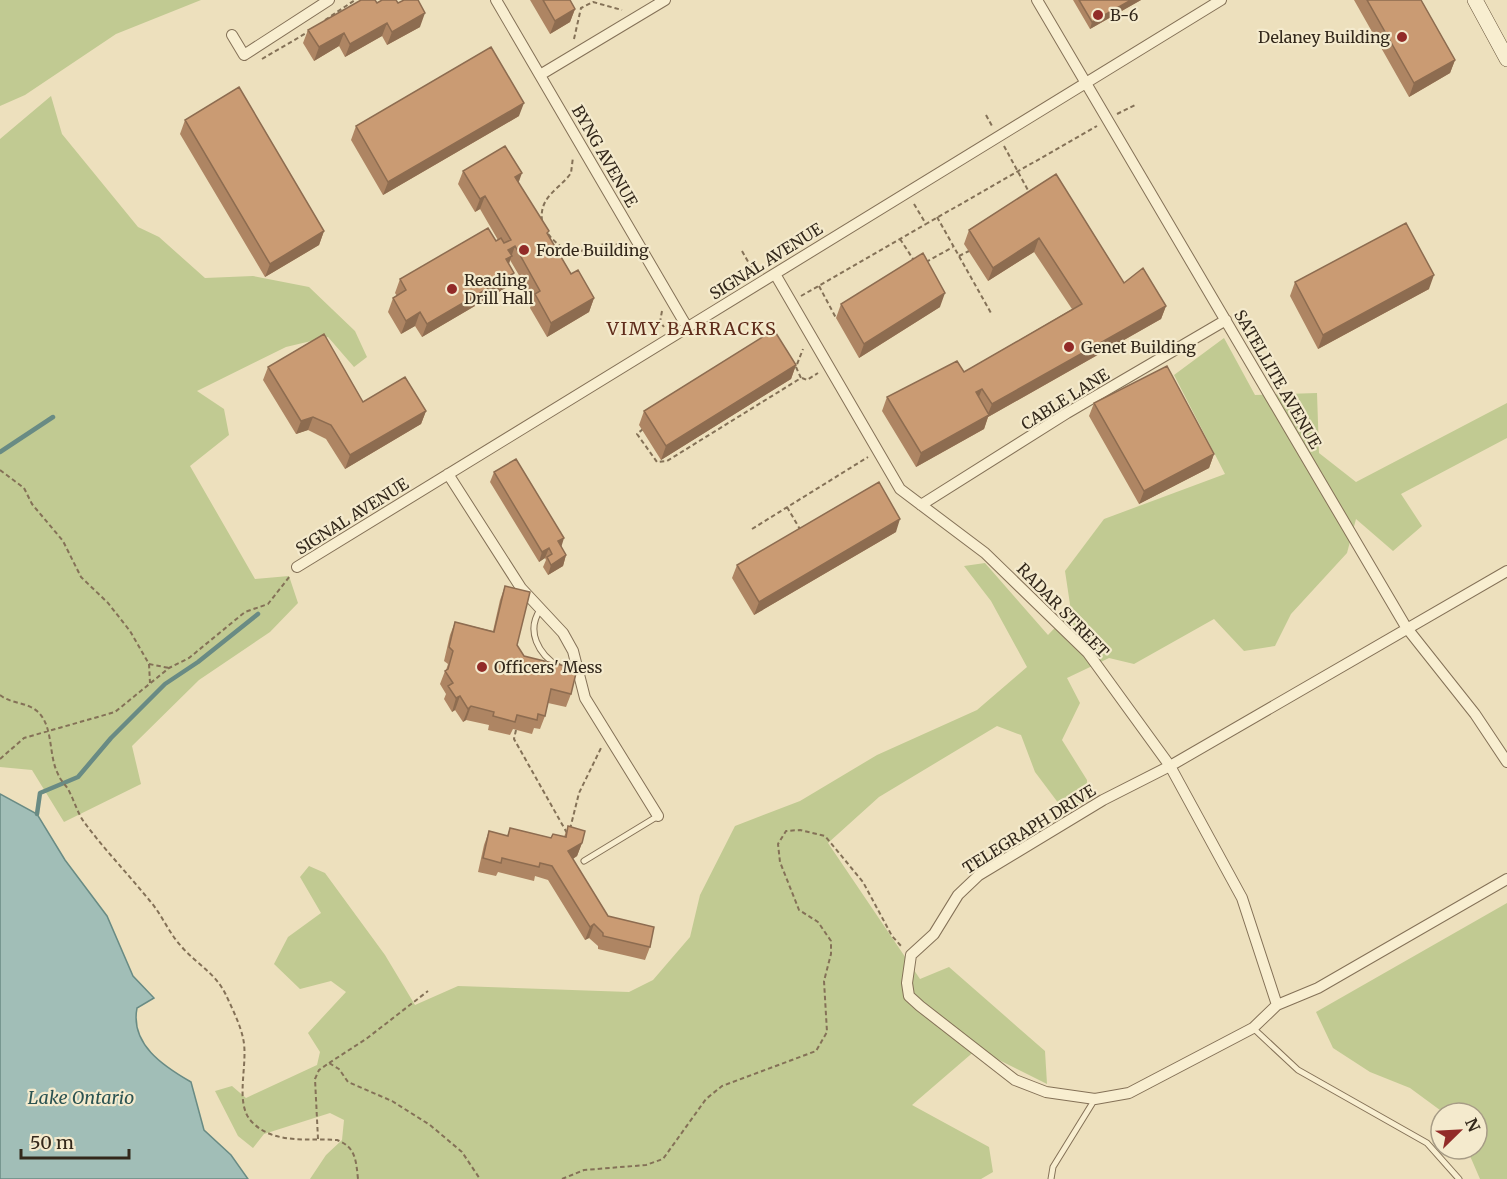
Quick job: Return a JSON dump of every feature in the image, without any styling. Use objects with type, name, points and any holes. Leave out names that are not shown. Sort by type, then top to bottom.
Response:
[{"type":"main road","points":[[1475,0],[1507,58]]},
{"type":"street","points":[[232,35],[244,55],[329,0]]},
{"type":"street","name":"BYNG AVENUE","points":[[496,0],[687,327]]},
{"type":"street","points":[[540,75],[665,0]]},
{"type":"street","name":"SATELLITE AVENUE","points":[[1037,0],[1407,627],[1475,714],[1507,762]]},
{"type":"street","name":"SIGNAL AVENUE","points":[[297,567],[1221,0]]},
{"type":"street","name":"RADAR STREET","points":[[775,274],[900,489],[985,553],[1088,653],[1170,766],[1242,898],[1277,1005]]},
{"type":"street","name":"CABLE LANE","points":[[921,505],[1067,413],[1226,320]]},
{"type":"street","points":[[448,474],[521,588],[563,633],[573,651],[585,699],[658,816]]},
{"type":"street","name":"TELEGRAPH DRIVE","points":[[911,955],[934,934],[958,895],[979,875],[1103,800],[1170,766],[1507,571]]},
{"type":"street","points":[[911,955],[907,983],[909,996],[988,1061],[1015,1080],[1046,1092],[1095,1099],[1115,1098],[1129,1093],[1253,1028],[1277,1005],[1318,988],[1371,955],[1507,879]]},
{"type":"lane","points":[[541,609],[532,627],[543,654],[558,666],[576,666]]},
{"type":"lane","points":[[584,861],[658,816]]},
{"type":"lane","points":[[1253,1028],[1298,1070],[1427,1143],[1459,1179]]},
{"type":"lane","points":[[1051,1179],[1053,1167],[1095,1099]]},
{"type":"path","points":[[265,60],[355,0]]},
{"type":"path","points":[[585,0],[588,5]]},
{"type":"path","points":[[573,46],[581,8],[593,2],[630,12]]},
{"type":"path","points":[[782,286],[792,282],[801,297],[1017,170],[1135,105]]},
{"type":"path","points":[[986,116],[1033,199]]},
{"type":"path","points":[[543,224],[541,217],[545,201],[551,191],[571,173],[574,162],[572,150]]},
{"type":"path","points":[[907,193],[926,224]]},
{"type":"path","points":[[937,217],[991,313]]},
{"type":"path","points":[[545,231],[558,246],[568,251],[584,252],[609,243],[624,246],[632,254]]},
{"type":"path","points":[[900,239],[918,267],[953,247]]},
{"type":"path","points":[[959,256],[969,250]]},
{"type":"path","points":[[742,251],[759,283]]},
{"type":"path","points":[[819,286],[836,318]]},
{"type":"path","points":[[663,307],[660,322],[671,337]]},
{"type":"path","points":[[810,354],[805,345],[796,367],[801,378],[807,380],[820,371]]},
{"type":"path","points":[[643,429],[637,434],[650,455],[657,462],[667,461],[801,378]]},
{"type":"path","points":[[753,529],[871,456]]},
{"type":"path","points":[[0,470],[24,488],[32,504],[63,541],[81,577],[108,603],[130,630],[148,664],[150,683]]},
{"type":"path","points":[[787,507],[804,536]]},
{"type":"path","points":[[0,759],[24,738],[48,729],[115,712],[169,668],[189,658],[245,612],[268,604],[297,567]]},
{"type":"path","points":[[148,664],[169,668]]},
{"type":"path","points":[[0,695],[8,701],[32,707],[39,713],[48,729],[50,750],[58,774],[82,820],[101,847],[114,857],[150,900],[182,948],[202,963],[222,987],[243,1037],[246,1064],[242,1101],[248,1118],[265,1132],[277,1136],[346,1144],[356,1158],[358,1179]]},
{"type":"path","points":[[516,730],[514,739],[568,834]]},
{"type":"path","points":[[566,841],[579,793],[607,734]]},
{"type":"path","points":[[562,1179],[585,1170],[646,1165],[663,1159],[706,1099],[722,1086],[816,1051],[827,1032],[824,981],[831,954],[831,941],[818,922],[799,909],[780,862],[778,844],[786,831],[800,830],[825,836],[863,882],[892,936],[911,955]]},
{"type":"path","points":[[318,1139],[315,1079],[319,1070],[366,1039],[428,991]]},
{"type":"path","points":[[329,1063],[339,1069],[348,1082],[392,1101],[430,1125],[462,1152],[480,1179]]},
{"type":"green space","points":[[0,0],[201,0],[116,34],[25,95],[0,106]]},
{"type":"green space","points":[[51,96],[62,134],[138,227],[159,237],[205,278],[253,276],[309,287],[355,331],[367,357],[354,367],[328,337],[286,347],[197,391],[224,409],[229,435],[190,466],[255,579],[289,576],[298,603],[270,632],[199,680],[132,746],[141,784],[64,822],[32,770],[0,767],[0,139]]},
{"type":"green space","points":[[1224,338],[1255,395],[1317,393],[1319,453],[1356,482],[1507,403],[1507,438],[1401,494],[1422,526],[1393,551],[1356,519],[1347,553],[1291,614],[1275,646],[1244,651],[1214,619],[1134,664],[1109,658],[1067,678],[1080,703],[1062,740],[1087,780],[1086,803],[1062,808],[1035,772],[1021,735],[997,726],[879,797],[828,843],[920,979],[949,967],[1045,1051],[1047,1084],[977,1049],[912,1105],[989,1147],[993,1172],[981,1179],[310,1179],[326,1155],[342,1140],[344,1120],[330,1113],[264,1134],[253,1148],[238,1136],[215,1091],[232,1086],[246,1098],[317,1065],[320,1052],[308,1033],[346,992],[331,981],[300,989],[274,964],[288,937],[321,913],[300,877],[309,866],[325,873],[385,955],[415,1005],[458,986],[629,992],[653,980],[690,937],[700,895],[735,826],[800,801],[877,755],[977,710],[1027,667],[991,601],[964,566],[985,563],[1048,635],[1071,611],[1065,571],[1104,519],[1225,474],[1174,375]]},
{"type":"green space","points":[[1507,903],[1507,1179],[1480,1179],[1472,1161],[1489,1161],[1489,1101],[1429,1102],[1410,1088],[1370,1072],[1333,1048],[1316,1012]]},
{"type":"water","name":"Lake Ontario","points":[[0,794],[37,814],[65,860],[107,916],[133,976],[154,998],[137,1008],[136,1021],[144,1043],[160,1061],[191,1082],[204,1130],[231,1155],[248,1179],[0,1179]]},
{"type":"building","points":[[361,0],[375,0],[377,3],[382,0],[396,0],[398,3],[404,0],[418,0],[425,13],[392,32],[387,23],[350,44],[344,33],[319,47],[308,30]]},
{"type":"building","points":[[543,0],[570,0],[575,9],[555,21]]},
{"type":"building","points":[[1079,0],[1131,0],[1092,22]]},
{"type":"building","name":"Delaney Building","points":[[1367,0],[1421,0],[1455,60],[1414,83]]},
{"type":"building","points":[[491,47],[524,103],[388,182],[356,126]]},
{"type":"building","points":[[239,87],[324,231],[270,264],[185,120]]},
{"type":"building","points":[[505,146],[522,173],[515,177],[549,231],[547,233],[571,274],[578,270],[594,298],[551,323],[535,294],[540,291],[515,246],[508,250],[512,256],[506,259],[514,273],[427,324],[420,312],[406,321],[393,298],[406,290],[400,279],[488,228],[496,241],[501,238],[504,243],[511,240],[485,196],[480,199],[463,171]]},
{"type":"building","name":"Genet Building","points":[[1056,174],[1124,283],[1143,268],[1166,306],[992,404],[982,389],[976,392],[989,415],[921,453],[887,397],[957,361],[964,372],[1082,304],[1039,238],[993,268],[969,230]]},
{"type":"building","points":[[1406,223],[1434,275],[1323,335],[1295,282]]},
{"type":"building","points":[[923,253],[945,293],[864,344],[841,304]]},
{"type":"building","points":[[774,330],[796,365],[666,446],[644,411]]},
{"type":"building","points":[[324,334],[363,402],[405,377],[426,411],[350,455],[331,425],[313,417],[301,421],[268,367]]},
{"type":"building","points":[[1167,366],[1214,454],[1144,491],[1094,403]]},
{"type":"building","points":[[516,459],[564,538],[558,541],[566,555],[551,565],[547,557],[552,554],[549,548],[542,552],[494,472]]},
{"type":"building","points":[[879,482],[900,519],[759,602],[737,565]]},
{"type":"building","name":"Officers' Mess","points":[[505,586],[530,592],[517,645],[524,656],[577,669],[571,694],[551,689],[545,716],[538,714],[537,720],[517,715],[515,722],[493,716],[494,712],[471,706],[468,709],[460,696],[456,698],[448,686],[453,683],[445,671],[448,669],[453,651],[449,647],[455,622],[494,632]]},
{"type":"building","points":[[568,826],[585,831],[582,843],[568,851],[608,916],[654,927],[650,947],[603,936],[594,924],[590,927],[552,866],[540,863],[539,867],[502,858],[501,863],[483,858],[489,831],[508,836],[510,828],[551,838],[553,834],[566,837]]},
{"type":"waterway","points":[[0,452],[53,417]]},
{"type":"waterway","points":[[37,814],[40,793],[78,777],[111,738],[165,684],[198,662],[258,614]]},
{"type":"place","name":"B-6","points":[[1098,15]]},
{"type":"place","name":"Delaney Building","points":[[1402,37]]},
{"type":"place","name":"Forde Building","points":[[524,250]]},
{"type":"place","name":"Reading Drill Hall","points":[[452,289]]},
{"type":"place","name":"Genet Building","points":[[1069,347]]},
{"type":"place","name":"Officers' Mess","points":[[482,667]]},
{"type":"district","name":"VIMY BARRACKS","points":[[692,328]]}]
